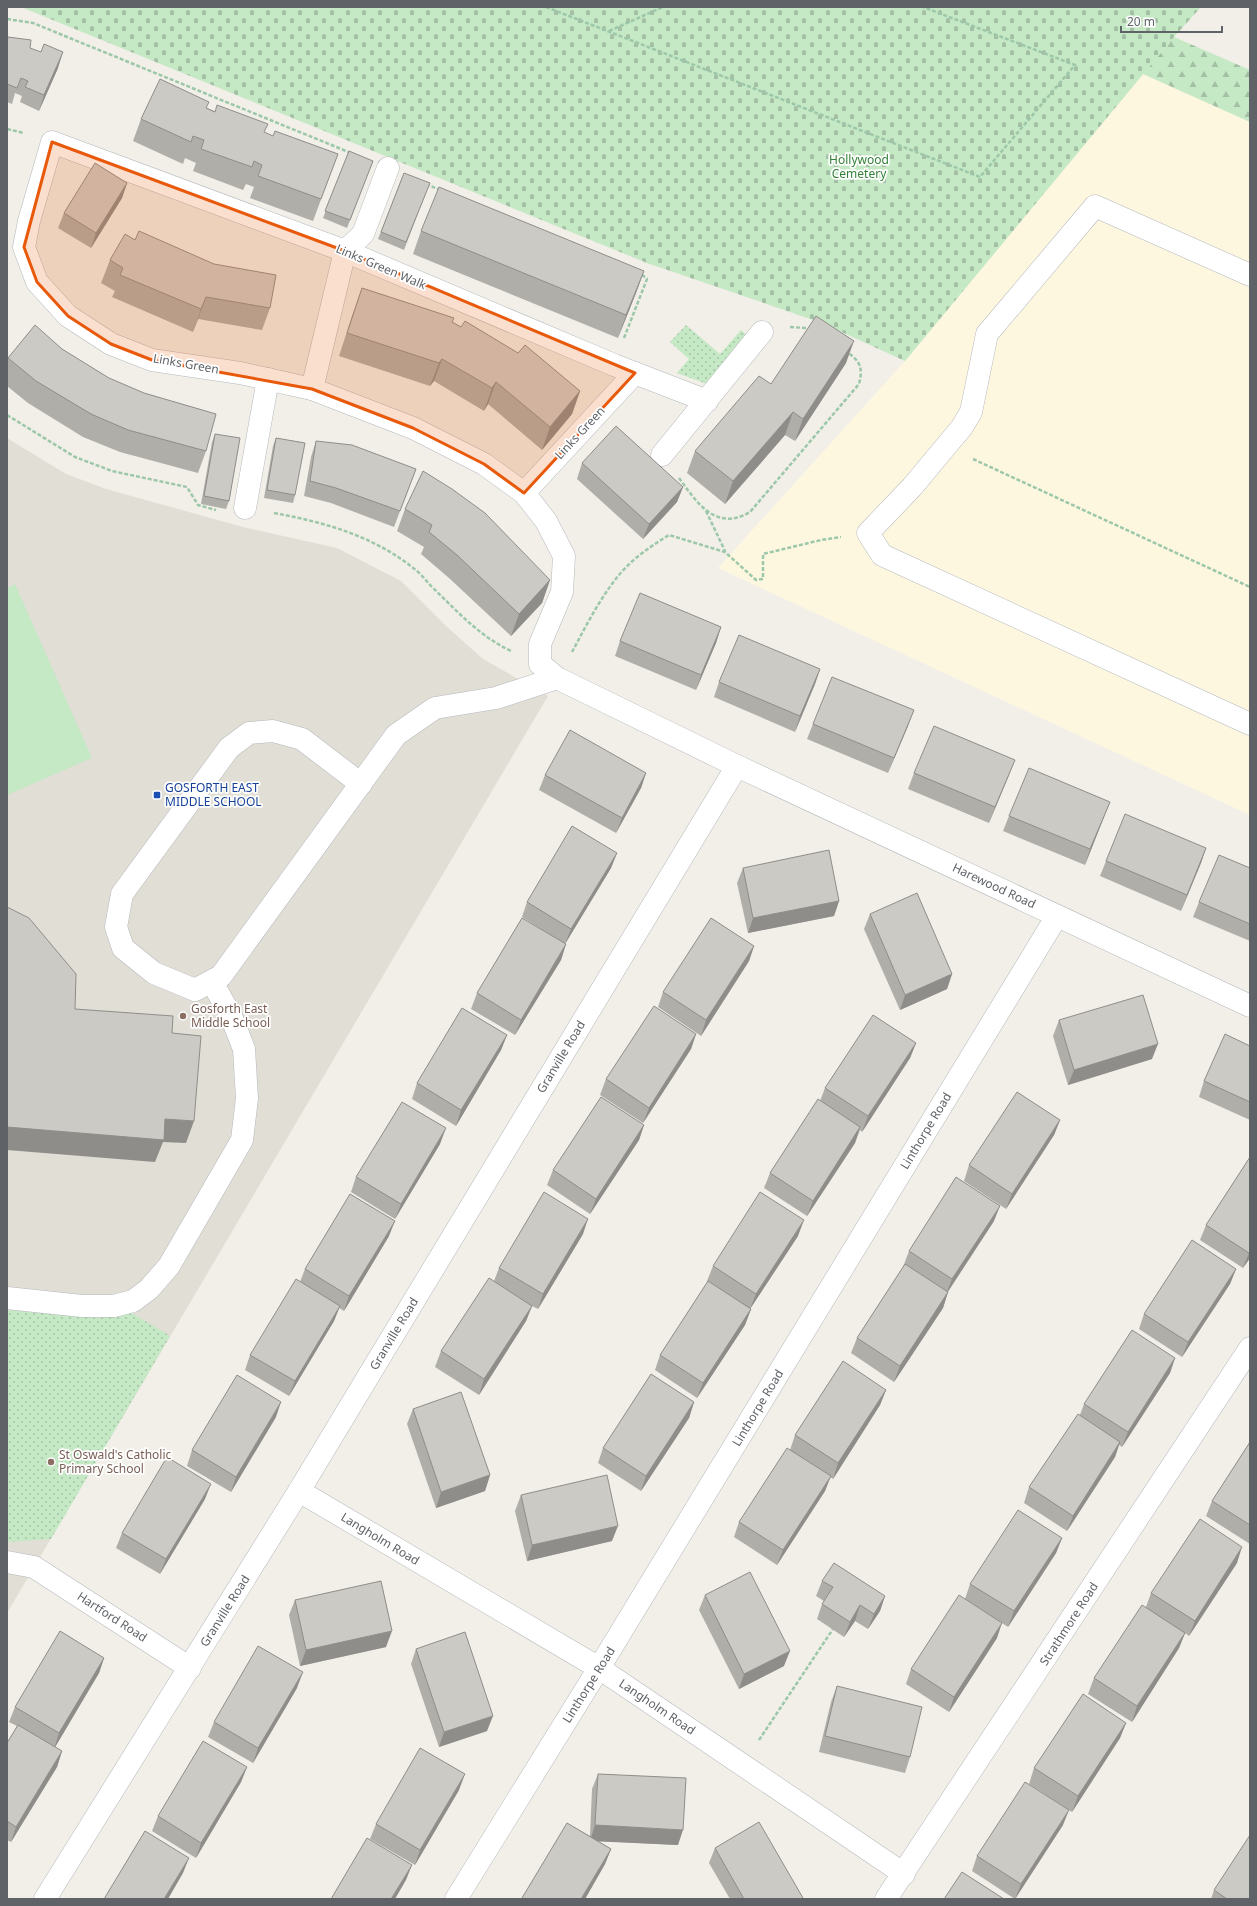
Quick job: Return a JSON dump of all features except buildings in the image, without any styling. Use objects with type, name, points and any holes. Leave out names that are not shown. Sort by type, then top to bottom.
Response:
[{"type":"street","name":"Links Green Walk","points":[[52,142],[345,251],[635,373],[707,401]]},
{"type":"street","name":"Links Green","points":[[52,142],[29,221],[24,246],[37,282],[68,316],[111,344],[152,360],[268,379],[312,389],[413,428],[484,464],[524,494],[546,521],[564,556],[562,592],[540,644],[540,664]]},
{"type":"street","points":[[312,389],[345,251],[363,234],[388,168]]},
{"type":"street","points":[[1250,275],[1095,206],[987,334],[971,412],[962,427],[912,487],[868,533],[882,555],[1250,724]]},
{"type":"street","points":[[662,455],[762,332]]},
{"type":"street","name":"Links Green","points":[[524,494],[635,373]]},
{"type":"street","points":[[245,508],[268,379]]},
{"type":"street","name":"Harewood Road","points":[[540,664],[558,678],[737,766],[1250,1006]]},
{"type":"street","points":[[361,784],[302,739],[273,731],[249,733],[228,748],[122,894],[116,927],[123,948],[154,973],[195,990],[222,976],[361,784],[396,735],[434,708],[496,698],[558,678]]},
{"type":"street","name":"Granville Road","points":[[45,1899],[299,1491],[737,766]]},
{"type":"street","name":"Linthorpe Road","points":[[456,1899],[599,1668],[1057,916]]},
{"type":"street","points":[[7,1298],[82,1306],[114,1306],[133,1301],[149,1290],[169,1266],[242,1140],[247,1098],[244,1049],[231,1016],[212,982]]},
{"type":"street","name":"Strathmore Road","points":[[886,1899],[904,1874],[1250,1348]]},
{"type":"street","name":"Langholm Road","points":[[299,1491],[599,1668],[904,1874]]},
{"type":"street","name":"Hartford Road","points":[[7,1562],[34,1567],[190,1668]]},
{"type":"path","points":[[546,7],[980,177],[1075,65],[923,7]]},
{"type":"path","points":[[609,32],[663,7]]},
{"type":"path","points":[[762,332],[788,327],[806,328],[813,331]]},
{"type":"path","points":[[662,455],[694,499],[706,510],[724,519],[738,519],[750,512],[859,384],[862,371],[856,358],[844,350]]},
{"type":"path","points":[[7,415],[75,457],[112,471],[187,488],[198,506],[226,512],[245,508],[302,518],[335,527],[379,544],[412,567],[458,613],[493,643],[540,664]]},
{"type":"path","points":[[706,510],[725,552]]},
{"type":"path","points":[[742,1765],[833,1629]]},
{"type":"highlighted area","points":[[52,142],[345,251],[635,373],[524,493],[484,464],[413,428],[312,389],[152,360],[111,344],[68,316],[37,282],[24,247]]},
{"type":"shaded area","points":[[1143,74],[1250,122],[1250,815],[718,568],[905,361]]},
{"type":"shaded area","name":"Gosforth East Middle School","points":[[7,438],[66,474],[106,489],[243,527],[337,548],[401,581],[446,626],[483,659],[548,696],[7,1613]]},
{"type":"green space","name":"Hollywood Cemetery","points":[[21,7],[1201,7],[1174,37],[905,361],[822,323],[647,263]]},
{"type":"green space","points":[[1174,37],[1250,70],[1250,122],[1143,74]]},
{"type":"green space","points":[[686,325],[720,354],[741,330],[762,349],[726,391],[677,373],[689,359],[670,342]]},
{"type":"green space","points":[[15,584],[92,758],[7,795],[7,588]]},
{"type":"green space","name":"St Oswald's Catholic Primary School","points":[[7,1310],[99,1318],[130,1312],[170,1336],[51,1539],[7,1542]]},
{"type":"place","name":"GOSFORTH EAST MIDDLE SCHOOL","points":[[157,795]]},
{"type":"place","name":"Gosforth East Middle School","points":[[183,1016]]},
{"type":"place","name":"St Oswald's Catholic Primary School","points":[[51,1462]]}]
